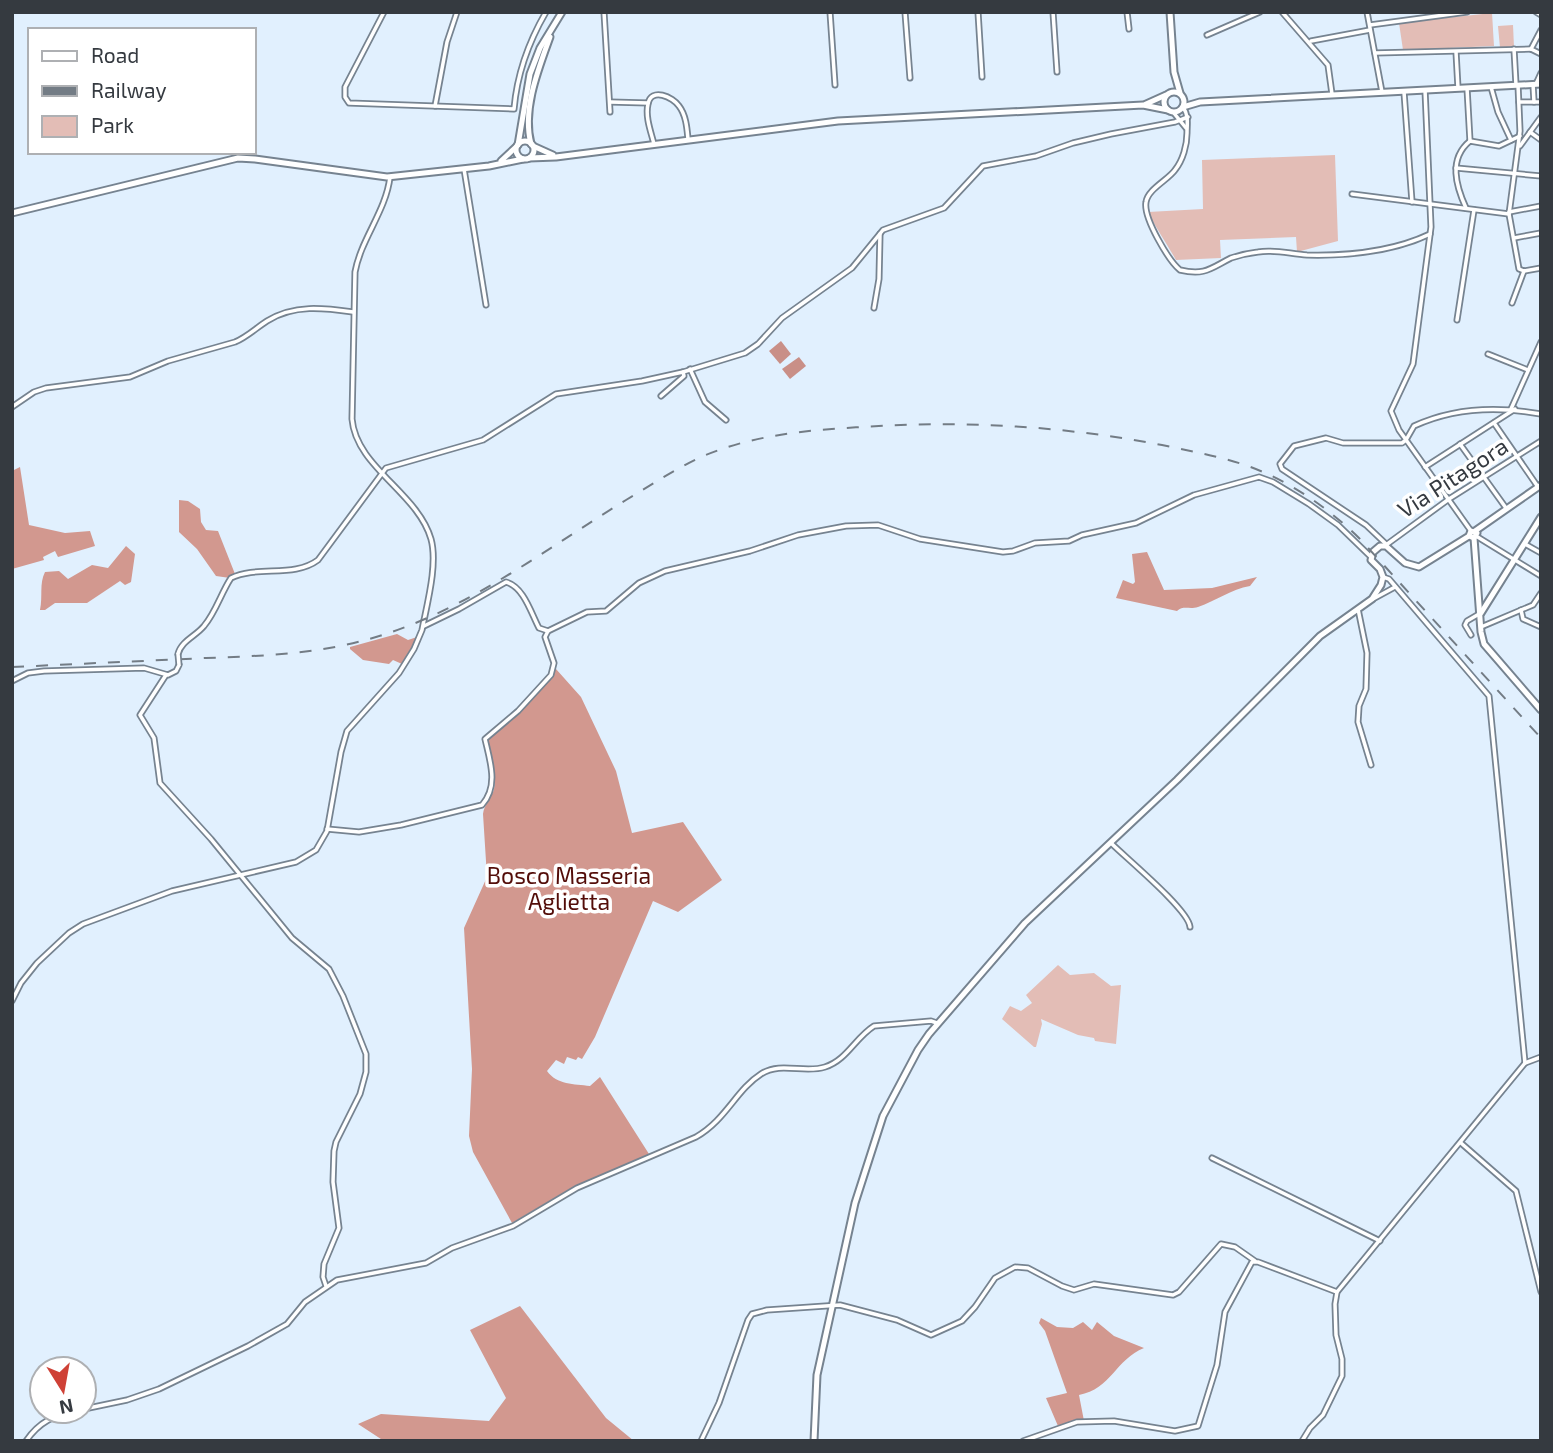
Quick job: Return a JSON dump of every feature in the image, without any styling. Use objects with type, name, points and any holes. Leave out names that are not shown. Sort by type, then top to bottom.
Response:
[{"type":"main road","points":[[526,158],[518,156],[517,146],[530,74],[540,48],[562,12]]},
{"type":"main road","points":[[1170,14],[1174,72],[1184,100],[1183,107]]},
{"type":"main road","points":[[526,158],[534,151],[528,128],[531,100],[552,27]]},
{"type":"main road","points":[[1171,111],[1164,104],[1174,72]]},
{"type":"main road","points":[[12,213],[238,159],[390,177],[838,121],[1143,105],[1171,111],[1200,102],[1536,84]]},
{"type":"main road","points":[[1143,105],[1172,92],[1200,102]]},
{"type":"main road","points":[[466,168],[501,161],[524,142],[550,155],[577,154]]},
{"type":"main road","points":[[814,1441],[817,1375],[851,1219],[883,1116],[918,1050],[937,1024],[1025,923],[1177,780],[1303,653],[1331,627],[1371,600],[1383,577],[1370,556],[1378,547],[1385,545],[1405,564],[1419,567],[1473,535],[1539,486]]},
{"type":"main road","points":[[1481,613],[1541,517]]},
{"type":"main road","points":[[1473,535],[1480,627],[1487,648],[1541,710]]},
{"type":"street","points":[[384,12],[345,88],[346,101],[354,104],[514,109],[526,53],[546,12]]},
{"type":"street","points":[[435,106],[447,42],[457,12]]},
{"type":"street","points":[[604,12],[610,112]]},
{"type":"street","points":[[830,12],[835,85]]},
{"type":"street","points":[[905,12],[909,78]]},
{"type":"street","points":[[978,12],[982,77]]},
{"type":"street","points":[[1053,12],[1057,72]]},
{"type":"street","points":[[1128,12],[1129,29]]},
{"type":"street","points":[[1207,35],[1260,12]]},
{"type":"street","points":[[1282,12],[1328,65],[1332,95]]},
{"type":"street","points":[[1367,12],[1382,92]]},
{"type":"street","points":[[1412,12],[1413,19]]},
{"type":"street","points":[[1310,42],[1370,27],[1467,12]]},
{"type":"street","points":[[1536,12],[1541,15]]},
{"type":"street","points":[[1531,49],[1540,32]]},
{"type":"street","points":[[1512,303],[1522,270],[1509,213],[1520,136],[1514,49]]},
{"type":"street","points":[[1375,53],[1531,49],[1541,54]]},
{"type":"street","points":[[1456,51],[1458,88]]},
{"type":"street","points":[[1534,102],[1536,84],[1541,73]]},
{"type":"street","points":[[1491,86],[1497,112],[1512,140]]},
{"type":"street","points":[[1466,208],[1457,187],[1456,168],[1458,153],[1470,141],[1467,88]]},
{"type":"street","points":[[1425,90],[1432,204],[1430,234],[1413,364],[1391,411],[1394,422],[1473,535],[1541,576]]},
{"type":"street","points":[[1404,91],[1412,202]]},
{"type":"street","points":[[654,144],[648,103],[654,96],[662,95],[680,106],[686,121],[688,139]]},
{"type":"street","points":[[610,102],[648,103]]},
{"type":"street","points":[[1519,102],[1541,102]]},
{"type":"street","points":[[1192,104],[1188,115],[1186,145],[1178,165],[1149,195],[1146,204],[1148,216],[1159,240],[1180,270],[1203,272],[1233,258],[1259,251],[1328,255],[1370,251],[1430,234]]},
{"type":"street","points":[[1183,107],[1188,115]]},
{"type":"street","points":[[1171,111],[1187,130]]},
{"type":"street","points":[[326,1286],[323,1277],[324,1264],[339,1228],[333,1182],[334,1151],[360,1094],[367,1058],[343,996],[329,969],[321,960],[296,943],[160,783],[154,738],[140,715],[166,675],[176,671],[179,665],[178,654],[183,645],[207,622],[229,580],[234,576],[263,570],[303,568],[318,559],[382,471],[483,440],[556,394],[683,372],[746,353],[782,318],[852,268],[880,232],[894,225],[937,213],[986,165],[1028,158],[1084,140],[1181,120],[1188,115]]},
{"type":"street","points":[[1519,147],[1540,118]]},
{"type":"street","points":[[1530,132],[1541,140]]},
{"type":"street","points":[[1470,141],[1499,146],[1520,136]]},
{"type":"street","points":[[466,168],[486,305]]},
{"type":"street","points":[[1456,168],[1541,176]]},
{"type":"street","points":[[12,1001],[37,963],[69,933],[83,924],[172,891],[287,864],[304,858],[322,843],[347,731],[398,673],[419,641],[433,561],[430,538],[422,520],[362,449],[352,425],[356,267],[381,208],[390,177]]},
{"type":"street","points":[[1352,194],[1509,213],[1541,206]]},
{"type":"street","points":[[1457,320],[1474,209]]},
{"type":"street","points":[[874,308],[879,279],[880,232]]},
{"type":"street","points":[[1514,238],[1541,233]]},
{"type":"street","points":[[1522,270],[1541,268]]},
{"type":"street","points":[[12,407],[34,392],[46,388],[130,377],[168,361],[235,342],[266,321],[284,314],[314,307],[353,312]]},
{"type":"street","points":[[1425,467],[1513,409],[1541,342]]},
{"type":"street","points":[[1488,354],[1528,370]]},
{"type":"street","points":[[690,369],[705,402],[726,420]]},
{"type":"street","points":[[661,396],[684,376],[683,372]]},
{"type":"street","points":[[1385,545],[1370,528],[1282,469],[1280,464],[1294,446],[1329,438],[1348,444],[1402,443],[1413,427],[1423,422],[1471,410],[1513,409],[1541,414]]},
{"type":"street","points":[[1494,422],[1539,486]]},
{"type":"street","name":"Via Pitagora","points":[[1385,545],[1450,499],[1541,441]]},
{"type":"street","points":[[1460,444],[1506,510]]},
{"type":"street","points":[[327,829],[359,832],[401,825],[482,804],[489,796],[492,786],[485,739],[518,711],[551,675],[554,666],[545,637],[548,631],[587,612],[606,611],[635,587],[655,575],[750,551],[798,535],[864,524],[878,525],[920,539],[1003,552],[1013,551],[1029,544],[1069,541],[1082,535],[1136,523],[1194,495],[1254,478],[1273,482],[1309,503],[1338,525],[1370,556]]},
{"type":"street","points":[[1525,544],[1541,553]]},
{"type":"street","points":[[1383,577],[1389,579],[1489,696],[1525,1063]]},
{"type":"street","points":[[423,626],[506,582],[527,602],[539,628],[548,631]]},
{"type":"street","points":[[1371,600],[1395,587]]},
{"type":"street","points":[[1480,627],[1533,605],[1541,593]]},
{"type":"street","points":[[1358,609],[1367,653],[1365,694],[1359,706],[1358,717],[1371,765]]},
{"type":"street","points":[[1521,610],[1523,619],[1541,627]]},
{"type":"street","points":[[1471,635],[1465,625],[1481,613]]},
{"type":"street","points":[[12,681],[28,673],[44,671],[144,668],[166,675]]},
{"type":"street","points":[[1111,843],[1169,897],[1189,920],[1190,927]]},
{"type":"street","points":[[98,1406],[159,1389],[248,1346],[287,1324],[305,1302],[326,1286],[343,1278],[421,1265],[452,1248],[516,1224],[569,1192],[702,1133],[718,1121],[756,1078],[768,1070],[827,1066],[844,1057],[873,1026],[930,1021],[937,1024]]},
{"type":"street","points":[[1302,1441],[1323,1415],[1342,1376],[1342,1359],[1336,1335],[1337,1292],[1525,1063],[1541,1057]]},
{"type":"street","points":[[1461,1143],[1514,1188],[1541,1292]]},
{"type":"street","points":[[1212,1158],[1380,1241]]},
{"type":"street","points":[[701,1441],[719,1403],[750,1316],[767,1310],[834,1305],[897,1320],[931,1335],[962,1321],[995,1278],[1015,1267],[1028,1268],[1074,1290],[1091,1284],[1173,1295],[1180,1292],[1221,1244],[1236,1247],[1255,1261],[1337,1292]]},
{"type":"street","points":[[1023,1441],[1077,1422],[1114,1422],[1175,1430],[1198,1426],[1217,1365],[1225,1312],[1249,1266],[1255,1261]]},
{"type":"street","points":[[26,1441],[40,1425]]},
{"type":"green space","points":[[1492,13],[1494,46],[1403,50],[1399,23]]},
{"type":"green space","points":[[1513,25],[1514,47],[1500,48],[1498,26]]},
{"type":"green space","points":[[1335,155],[1338,241],[1297,252],[1296,237],[1220,240],[1221,258],[1176,260],[1148,212],[1203,209],[1202,160]]},
{"type":"green space","points":[[20,467],[29,525],[65,533],[90,531],[95,546],[58,557],[55,551],[43,557],[44,560],[12,569],[12,471]]},
{"type":"green space","points":[[179,500],[188,501],[200,509],[201,522],[206,530],[218,531],[235,574],[230,578],[216,576],[197,549],[179,532]]},
{"type":"green space","points":[[126,546],[135,554],[131,582],[125,585],[120,581],[87,603],[55,603],[45,610],[40,610],[45,572],[59,571],[68,579],[92,565],[108,568]]},
{"type":"green space","points":[[1147,552],[1164,590],[1212,588],[1257,577],[1250,586],[1198,607],[1177,611],[1116,598],[1123,580],[1133,584],[1135,582],[1132,554]]},
{"type":"green space","points":[[397,634],[408,640],[420,636],[402,664],[393,660],[389,664],[363,660],[350,649],[350,647]]},
{"type":"green space","name":"Bosco Masseria Aglietta","points":[[556,669],[581,697],[616,771],[632,833],[683,822],[722,880],[678,912],[653,901],[595,1037],[582,1059],[567,1057],[564,1064],[556,1060],[547,1071],[556,1079],[578,1085],[590,1086],[600,1077],[649,1154],[575,1186],[512,1223],[473,1152],[469,1136],[472,1069],[464,928],[487,877],[483,814],[495,783],[487,738],[531,700]]},
{"type":"green space","points":[[1058,965],[1070,975],[1094,973],[1111,986],[1121,985],[1116,1044],[1095,1041],[1094,1038],[1078,1035],[1041,1019],[1042,1024],[1034,1047],[1002,1019],[1010,1006],[1021,1011],[1032,1003],[1026,995]]},
{"type":"green space","points":[[520,1306],[606,1418],[634,1441],[384,1441],[358,1424],[381,1414],[489,1421],[506,1398],[470,1330]]},
{"type":"green space","points":[[1041,1318],[1057,1327],[1073,1328],[1083,1322],[1092,1330],[1097,1322],[1114,1336],[1144,1348],[1127,1359],[1099,1387],[1079,1395],[1084,1421],[1077,1419],[1058,1426],[1046,1398],[1067,1393],[1045,1331],[1039,1323]]},
{"type":"shaded area","points":[[781,341],[791,354],[780,364],[769,351]]},
{"type":"shaded area","points":[[799,357],[806,366],[790,379],[782,369]]},
{"type":"railway","points":[[12,667],[270,655],[355,643],[410,625],[474,595],[663,477],[701,457],[740,443],[821,430],[900,425],[1012,426],[1087,433],[1162,445],[1245,465],[1291,486],[1320,505],[1359,538],[1541,738]]}]
